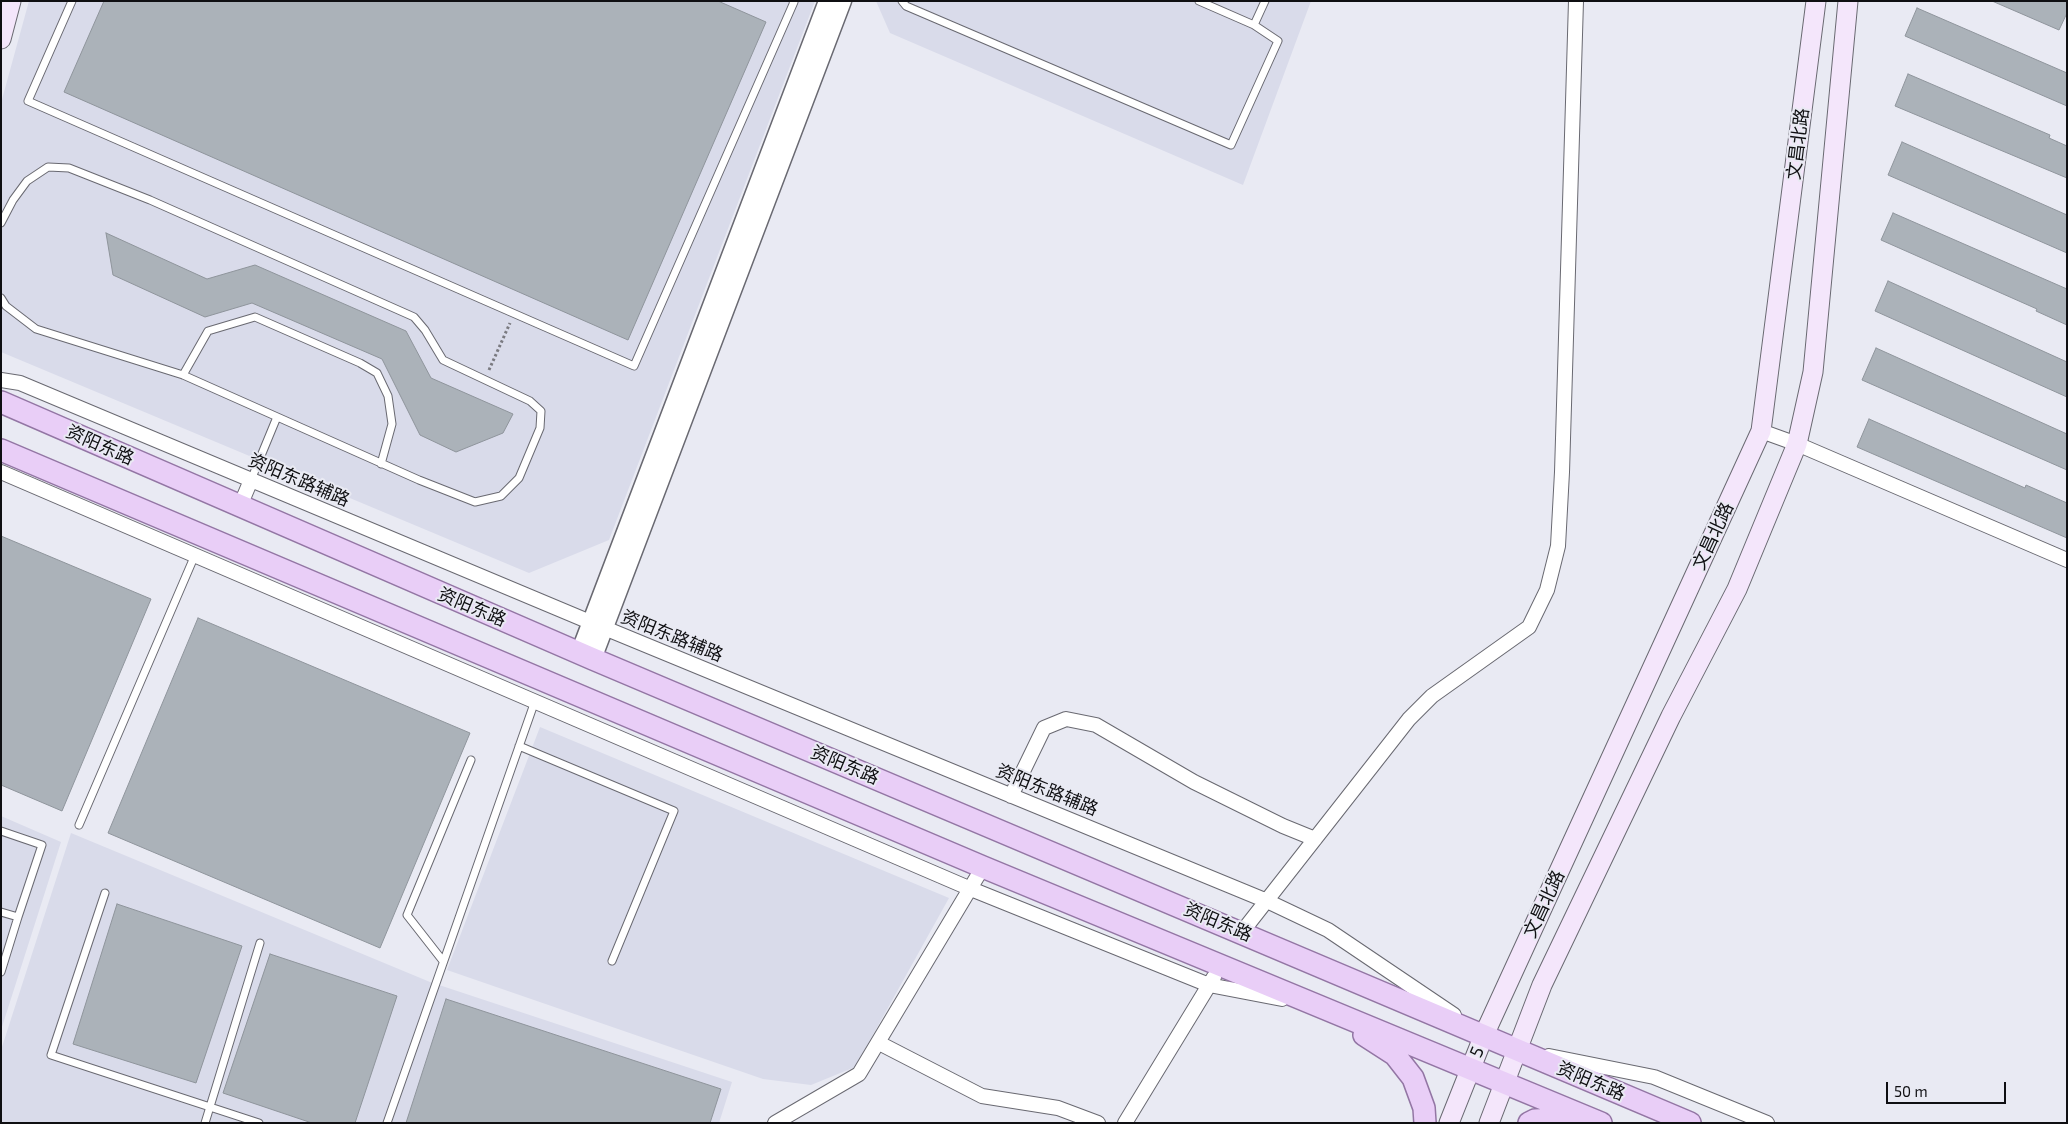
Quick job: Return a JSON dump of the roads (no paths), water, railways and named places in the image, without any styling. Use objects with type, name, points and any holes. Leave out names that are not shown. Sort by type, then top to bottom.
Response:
[{"type":"main road","points":[[1,39],[12,1]]},
{"type":"main road","name":"文昌北路","points":[[1484,1035],[1761,431],[1816,1]]},
{"type":"main road","points":[[1489,1123],[1542,985],[1671,716],[1737,588],[1797,444],[1813,372],[1848,1]]},
{"type":"main road","name":"资阳东路","points":[[1,402],[586,656],[1690,1123]]},
{"type":"main road","name":"资阳东路","points":[[1,450],[984,867],[1595,1121]]},
{"type":"main road","points":[[1319,1006],[1395,1056],[1413,1078],[1422,1102],[1425,1123]]},
{"type":"main road","name":"5","points":[[1449,1123],[1484,1035]]},
{"type":"main road","points":[[1529,1123],[1535,1120],[1595,1121]]},
{"type":"street","points":[[598,625],[827,1]]},
{"type":"street","points":[[586,656],[843,1]]},
{"type":"street","points":[[1242,932],[1409,719],[1432,696],[1529,627],[1547,590],[1558,546],[1561,490],[1576,1]]},
{"type":"street","name":"资阳东路辅路","points":[[1,380],[20,383],[598,625],[1266,901],[1328,930],[1484,1035]]},
{"type":"street","points":[[1761,431],[1797,444],[2067,560]]},
{"type":"street","points":[[1,472],[970,889],[1209,985],[1319,1006]]},
{"type":"street","points":[[240,506],[251,480]]},
{"type":"street","points":[[195,555],[204,536]]},
{"type":"street","points":[[535,701],[544,680]]},
{"type":"street","points":[[1011,796],[1044,728],[1066,719],[1096,725],[1194,782],[1283,826],[1315,839]]},
{"type":"street","points":[[775,1123],[859,1074],[984,867]]},
{"type":"street","points":[[1125,1123],[1221,965]]},
{"type":"street","points":[[879,1043],[982,1096],[1058,1108],[1098,1123]]},
{"type":"street","points":[[1516,1049],[1654,1077],[1767,1123]]},
{"type":"street","points":[[1414,1123],[1422,1102]]},
{"type":"lane","points":[[72,1],[28,100],[634,366],[794,2],[792,1]]},
{"type":"lane","points":[[902,1],[906,6],[1231,145],[1278,41],[1254,24],[1199,1]]},
{"type":"lane","points":[[1254,24],[1264,1]]},
{"type":"lane","points":[[1,223],[26,181],[48,167],[70,168],[150,200],[414,318],[425,330],[443,360],[530,401],[541,411],[540,428],[519,478],[501,496],[475,502],[382,464],[183,376],[36,328],[6,306],[1,298]]},
{"type":"lane","points":[[183,376],[208,332],[255,317],[378,373],[388,396],[392,424],[382,464]]},
{"type":"lane","points":[[251,480],[277,417]]},
{"type":"lane","points":[[80,825],[195,555]]},
{"type":"lane","points":[[387,1123],[535,701]]},
{"type":"lane","points":[[519,746],[674,811],[612,961]]},
{"type":"lane","points":[[443,962],[407,915],[471,760]]},
{"type":"lane","points":[[1,831],[42,845],[1,972]]},
{"type":"lane","points":[[105,893],[51,1054],[259,1123]]},
{"type":"lane","points":[[1,912],[18,917]]},
{"type":"lane","points":[[206,1123],[260,943]]}]
